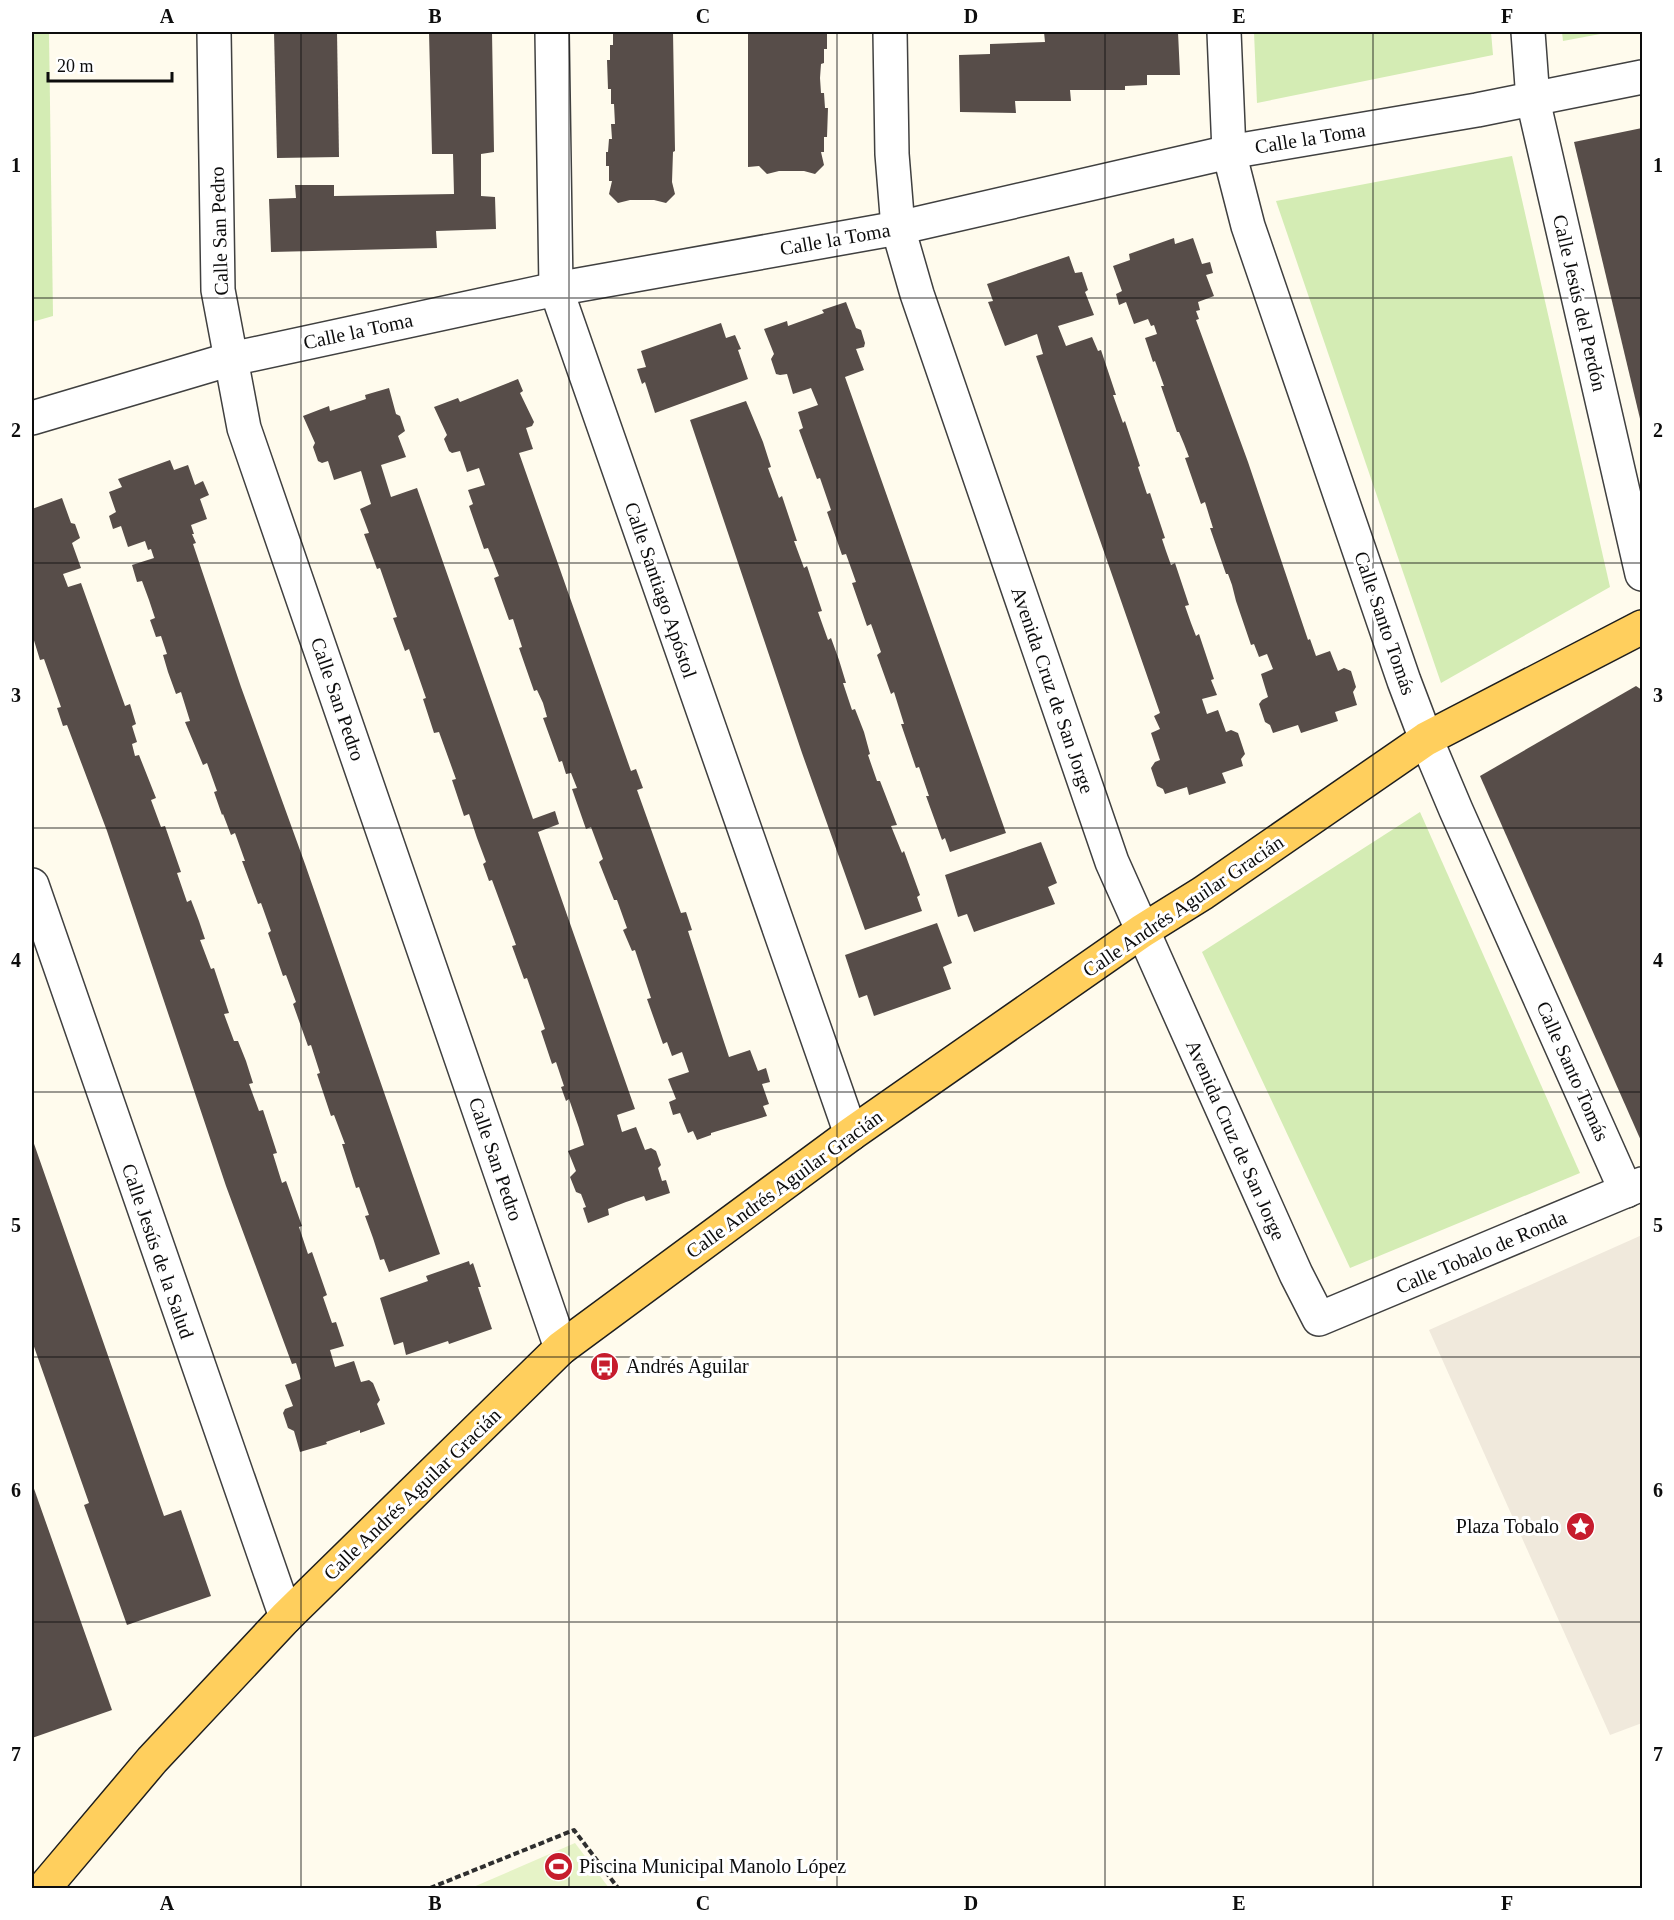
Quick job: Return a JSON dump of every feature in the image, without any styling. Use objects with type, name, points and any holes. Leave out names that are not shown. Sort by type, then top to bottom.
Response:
[{"type":"main road","name":"Calle Andrés Aguilar Gracián","points":[[44,1888],[152,1760],[286,1617],[561,1348],[851,1134],[1142,931],[1203,893],[1426,739],[1642,627]]},
{"type":"street","name":"Calle San Pedro","points":[[214,32],[218,290],[244,428],[561,1348]]},
{"type":"street","name":"Calle Santiago Apóstol","points":[[552,32],[556,289],[851,1134]]},
{"type":"street","name":"Avenida Cruz de San Jorge","points":[[890,32],[892,154],[898,228],[917,294],[1108,851],[1142,931],[1319,1319]]},
{"type":"street","name":"Calle Santo Tomás","points":[[1224,32],[1229,152],[1248,226],[1404,681],[1456,810],[1634,1187]]},
{"type":"street","name":"Calle Jesús del Perdón","points":[[1528,32],[1533,100],[1642,574]]},
{"type":"street","name":"Calle la Toma","points":[[32,418],[231,359],[556,289],[898,228],[1229,152],[1533,100],[1642,77]]},
{"type":"street","name":"Calle Jesús de la Salud","points":[[32,885],[286,1617]]},
{"type":"street","name":"Calle Tobalo de Ronda","points":[[1319,1319],[1634,1187]]},
{"type":"path","points":[[430,1888],[574,1830],[618,1888]]},
{"type":"green space","points":[[32,32],[49,32],[53,316],[32,322]]},
{"type":"green space","points":[[1254,32],[1491,32],[1493,55],[1257,103]]},
{"type":"green space","points":[[1562,32],[1611,32],[1563,41]]},
{"type":"green space","points":[[1512,156],[1610,587],[1441,683],[1276,201]]},
{"type":"green space","points":[[1420,812],[1580,1173],[1350,1268],[1202,952]]},
{"type":"green space","name":"Piscina Municipal Manolo López","points":[[575,1843],[609,1888],[471,1888]]},
{"type":"shaded area","name":"Plaza Tobalo","points":[[1642,1235],[1642,1723],[1610,1735],[1429,1330]]},
{"type":"building","points":[[274,32],[337,32],[339,157],[277,158]]},
{"type":"building","points":[[429,32],[492,32],[494,152],[481,154],[481,196],[495,197],[496,229],[436,231],[437,248],[271,252],[269,199],[296,198],[295,185],[334,185],[334,196],[454,194],[453,154],[432,154]]},
{"type":"building","points":[[613,32],[673,32],[675,151],[673,152],[672,182],[675,194],[666,203],[654,200],[630,200],[618,203],[609,194],[612,181],[609,181],[606,152],[608,152],[609,139],[612,139],[611,124],[615,124],[611,89],[608,89],[607,60],[610,60]]},
{"type":"building","points":[[748,32],[827,32],[827,49],[824,49],[824,63],[821,64],[820,78],[825,108],[828,108],[827,137],[824,137],[824,152],[821,152],[824,165],[815,174],[804,171],[779,171],[767,174],[759,166],[748,167]]},
{"type":"building","points":[[1044,32],[1178,32],[1180,75],[1147,75],[1147,85],[1125,86],[1125,90],[1070,90],[1071,101],[1015,101],[1016,113],[960,112],[959,55],[990,54],[990,44],[1045,42]]},
{"type":"building","points":[[1642,128],[1642,427],[1574,142]]},
{"type":"building","points":[[1174,238],[1175,244],[1193,238],[1202,264],[1210,262],[1213,273],[1206,275],[1214,296],[1198,302],[1200,310],[1196,311],[1199,319],[1196,320],[1248,462],[1308,640],[1310,639],[1316,656],[1330,651],[1338,671],[1344,668],[1351,671],[1356,687],[1353,692],[1357,705],[1335,712],[1338,721],[1301,733],[1298,725],[1273,733],[1270,725],[1265,722],[1259,704],[1268,697],[1261,674],[1273,669],[1267,654],[1259,657],[1254,644],[1251,645],[1232,585],[1210,528],[1213,528],[1205,502],[1201,504],[1185,458],[1189,457],[1179,432],[1177,432],[1161,386],[1164,386],[1145,338],[1157,334],[1154,325],[1151,326],[1148,319],[1134,324],[1126,302],[1119,305],[1116,294],[1122,291],[1113,266],[1130,260],[1129,254]]},
{"type":"building","points":[[1069,256],[1075,273],[1082,272],[1088,290],[1085,292],[1094,315],[1058,326],[1066,346],[1092,337],[1098,351],[1101,350],[1116,395],[1113,395],[1123,423],[1125,421],[1147,494],[1150,493],[1165,538],[1162,539],[1166,551],[1171,565],[1175,563],[1189,605],[1185,606],[1196,636],[1199,634],[1214,679],[1211,680],[1217,695],[1202,699],[1207,714],[1218,710],[1226,732],[1231,730],[1238,733],[1245,754],[1241,759],[1243,766],[1222,773],[1226,783],[1189,795],[1187,787],[1165,794],[1163,789],[1157,786],[1151,768],[1155,762],[1160,760],[1151,733],[1160,729],[1154,716],[1160,713],[1036,356],[1043,354],[1037,334],[1005,346],[988,302],[993,301],[987,284]]},
{"type":"building","points":[[846,302],[856,328],[861,330],[865,343],[864,347],[856,349],[864,370],[845,377],[1006,833],[950,852],[945,838],[942,840],[926,796],[929,796],[919,767],[916,768],[901,724],[904,724],[894,692],[891,694],[877,655],[881,652],[871,624],[867,626],[852,583],[856,582],[846,554],[842,555],[827,512],[831,510],[820,478],[817,479],[799,430],[803,428],[798,412],[818,405],[811,388],[793,394],[787,374],[776,374],[771,359],[774,354],[764,329],[787,321],[788,326]]},
{"type":"building","points":[[721,323],[726,338],[735,335],[748,379],[655,413],[645,382],[642,384],[637,369],[646,367],[641,351]]},
{"type":"building","points":[[518,379],[523,391],[520,393],[534,422],[532,426],[526,428],[533,449],[519,453],[631,771],[636,769],[643,788],[637,790],[681,913],[686,912],[692,930],[688,931],[729,1057],[750,1050],[758,1071],[766,1068],[770,1082],[762,1084],[769,1104],[763,1106],[767,1116],[711,1133],[697,1140],[693,1131],[688,1133],[680,1113],[673,1115],[669,1102],[676,1099],[668,1079],[689,1072],[682,1052],[672,1056],[667,1042],[663,1044],[647,999],[651,998],[635,950],[632,951],[623,930],[627,928],[599,862],[603,859],[591,827],[586,829],[572,789],[577,788],[571,773],[566,774],[562,761],[559,762],[543,718],[547,717],[543,703],[537,690],[534,691],[519,648],[522,647],[513,619],[509,620],[494,578],[499,576],[488,548],[484,549],[469,506],[473,504],[468,490],[485,485],[479,468],[467,472],[460,451],[452,453],[449,451],[444,439],[447,435],[434,407],[458,398],[460,402]]},
{"type":"building","points":[[389,388],[396,414],[400,416],[405,431],[398,436],[406,457],[381,465],[391,497],[417,488],[533,819],[555,811],[559,824],[538,832],[635,1109],[617,1115],[622,1132],[636,1127],[645,1150],[651,1148],[656,1151],[661,1165],[658,1168],[662,1181],[666,1180],[670,1193],[646,1201],[644,1196],[626,1202],[608,1209],[609,1215],[588,1223],[583,1208],[586,1207],[581,1194],[576,1192],[570,1177],[576,1171],[568,1151],[584,1145],[579,1128],[569,1099],[566,1101],[561,1087],[564,1086],[556,1062],[552,1064],[541,1031],[545,1029],[527,978],[524,979],[512,946],[516,945],[492,880],[489,881],[483,864],[486,862],[469,814],[464,816],[452,780],[456,779],[439,732],[434,733],[423,699],[426,698],[409,649],[405,651],[393,618],[397,617],[380,568],[377,569],[364,534],[369,533],[360,509],[371,504],[361,471],[334,480],[328,461],[322,463],[318,461],[313,447],[315,443],[303,416],[329,406],[330,411],[366,399],[365,395]]},
{"type":"building","points":[[746,401],[763,442],[771,467],[768,468],[779,498],[782,496],[804,568],[807,566],[822,611],[818,612],[828,640],[831,638],[839,660],[846,683],[843,683],[852,710],[855,709],[864,732],[870,754],[868,755],[877,781],[880,781],[897,825],[891,826],[902,853],[904,851],[920,895],[917,897],[922,911],[865,930],[802,753],[690,420]]},
{"type":"building","points":[[170,460],[174,470],[188,465],[195,485],[203,481],[209,495],[200,499],[207,519],[191,525],[196,543],[193,544],[440,1254],[389,1272],[384,1259],[380,1260],[365,1216],[369,1215],[359,1187],[356,1188],[342,1144],[345,1144],[334,1115],[331,1116],[317,1074],[320,1073],[311,1045],[308,1046],[293,1004],[296,1002],[286,975],[283,976],[268,933],[271,931],[261,903],[258,904],[242,861],[245,861],[235,833],[231,835],[222,815],[214,792],[217,791],[207,763],[203,765],[185,722],[190,721],[181,692],[176,694],[163,655],[167,654],[161,636],[156,637],[150,620],[155,618],[149,600],[142,581],[137,582],[132,565],[154,558],[151,549],[148,550],[145,541],[128,547],[121,526],[113,529],[109,516],[116,512],[109,492],[122,487],[118,479]]},
{"type":"building","points":[[62,498],[71,523],[75,524],[80,538],[72,543],[81,568],[63,574],[68,587],[81,583],[125,706],[130,704],[136,724],[132,726],[137,742],[132,744],[135,756],[139,755],[156,798],[151,800],[161,827],[165,826],[181,872],[177,873],[187,902],[191,900],[199,921],[205,939],[200,940],[211,969],[214,968],[229,1013],[224,1014],[234,1041],[238,1041],[246,1061],[253,1083],[249,1084],[259,1111],[263,1110],[277,1153],[273,1154],[282,1183],[286,1181],[302,1226],[299,1227],[308,1254],[312,1252],[327,1295],[323,1297],[332,1323],[336,1322],[344,1346],[330,1350],[335,1367],[354,1361],[361,1382],[369,1380],[373,1383],[380,1400],[377,1404],[385,1424],[360,1433],[360,1430],[300,1452],[294,1431],[288,1428],[283,1413],[285,1409],[293,1406],[285,1385],[301,1379],[296,1363],[292,1364],[226,1186],[107,831],[67,725],[63,726],[57,708],[61,707],[44,659],[40,660],[32,634],[34,629],[32,622],[32,509]]},
{"type":"building","points":[[1636,686],[1642,690],[1642,1143],[1480,776]]},
{"type":"building","points":[[1041,842],[1057,883],[1048,887],[1055,904],[974,932],[967,914],[958,917],[945,875]]},
{"type":"building","points":[[937,923],[952,963],[943,967],[951,989],[874,1016],[867,995],[859,998],[845,955]]},
{"type":"building","points":[[32,1138],[164,1516],[181,1510],[211,1596],[127,1625],[84,1505],[89,1503],[32,1341]]},
{"type":"building","points":[[469,1261],[470,1265],[473,1263],[481,1287],[478,1287],[492,1329],[449,1344],[448,1341],[406,1355],[403,1342],[394,1345],[380,1298],[428,1281],[426,1276]]},
{"type":"building","points":[[32,1483],[112,1710],[32,1738]]},
{"type":"place","name":"Andrés Aguilar","points":[[605,1366]]},
{"type":"place","name":"Plaza Tobalo","points":[[1580,1526]]},
{"type":"place","name":"Piscina Municipal Manolo López","points":[[558,1866]]}]
